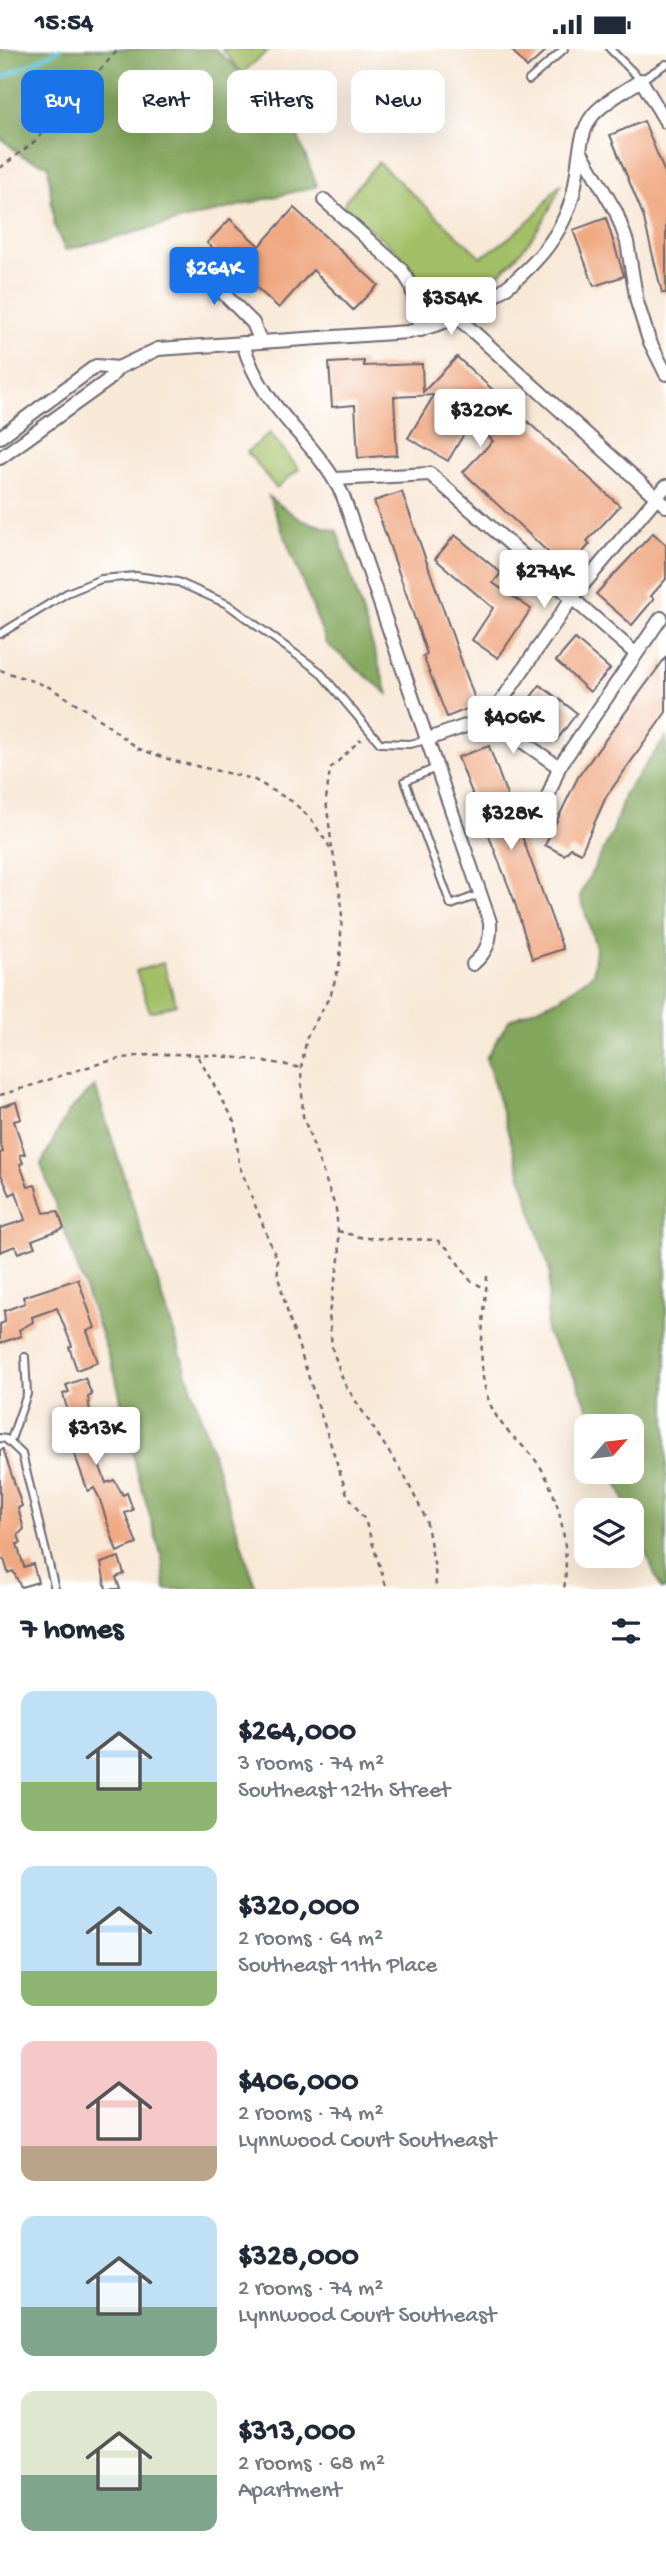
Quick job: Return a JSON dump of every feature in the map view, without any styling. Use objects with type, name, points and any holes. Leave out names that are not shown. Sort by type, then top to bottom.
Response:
[{"type":"street","points":[[0,437],[96,366],[118,367],[158,349],[421,330],[456,316],[499,292],[546,249],[572,199],[584,133],[592,116],[641,80],[666,122]]},
{"type":"street","points":[[581,152],[616,212],[627,242],[637,302],[649,340],[666,374]]},
{"type":"street","points":[[324,201],[401,269],[411,285],[421,330]]},
{"type":"street","points":[[189,259],[253,323],[261,342]]},
{"type":"street","points":[[456,316],[661,502]]},
{"type":"street","points":[[243,343],[251,371],[265,394],[335,479],[491,922],[491,938],[484,955],[473,964]]},
{"type":"street","points":[[0,459],[107,381],[118,367]]},
{"type":"street","points":[[335,479],[430,474],[636,654]]},
{"type":"street","points":[[428,739],[487,717],[496,709],[572,599],[661,502],[666,486]]},
{"type":"street","points":[[539,821],[559,767],[661,618]]},
{"type":"street","points":[[487,717],[559,767]]},
{"type":"lane","points":[[529,80],[564,49]]},
{"type":"lane","points":[[610,49],[641,80],[666,64]]},
{"type":"lane","points":[[0,634],[67,593],[101,579],[136,576],[178,582],[227,604],[319,671],[380,743],[410,744],[428,739]]},
{"type":"lane","points":[[438,767],[405,781],[451,905],[481,894]]},
{"type":"lane","points":[[10,1442],[27,1394],[25,1357]]},
{"type":"lane","points":[[0,1438],[10,1442],[22,1454],[55,1589]]},
{"type":"path","points":[[0,168],[34,142],[119,49]]},
{"type":"path","points":[[0,670],[47,686],[87,709],[139,749],[174,761],[253,779],[293,803],[311,819],[333,852]]},
{"type":"path","points":[[368,732],[330,769],[326,800],[342,907],[340,962],[331,994],[307,1037],[301,1068],[303,1116],[336,1209],[340,1254],[329,1313],[332,1349],[344,1383],[404,1475],[426,1519],[436,1569],[436,1589]]},
{"type":"path","points":[[0,1095],[123,1058],[152,1055],[260,1059],[301,1068]]},
{"type":"path","points":[[198,1057],[235,1122],[239,1165],[278,1260],[278,1277],[288,1314],[347,1494],[365,1520],[387,1589]]},
{"type":"path","points":[[338,1231],[364,1238],[437,1240],[447,1248],[470,1280],[486,1289]]},
{"type":"path","points":[[487,1276],[483,1351],[489,1399],[505,1428],[541,1467],[555,1499],[562,1534],[564,1589]]},
{"type":"green space","points":[[0,49],[215,49],[238,70],[227,70],[227,133],[297,133],[317,186],[65,250],[54,225],[48,165],[22,156],[0,137]]},
{"type":"green space","points":[[222,49],[270,49],[246,70],[240,70]]},
{"type":"green space","points":[[378,162],[481,257],[524,225],[561,185],[540,225],[512,262],[476,292],[435,310],[425,299],[417,277],[403,258],[344,208],[345,201]]},
{"type":"green space","points":[[270,433],[299,469],[276,488],[247,452]]},
{"type":"green space","points":[[269,497],[301,520],[337,531],[388,694],[327,644]]},
{"type":"green space","points":[[666,737],[666,1589],[661,1589],[644,1549],[644,1498],[623,1498],[618,1484],[644,1484],[644,1414],[590,1414],[577,1381],[546,1332],[550,1272],[486,1058],[509,1020],[558,999],[593,974],[596,948],[580,895],[613,831],[625,793]]},
{"type":"green space","points":[[163,963],[176,1004],[150,1012],[136,971]]},
{"type":"green space","points":[[95,1086],[256,1589],[165,1589],[162,1558],[137,1471],[115,1374],[41,1164],[68,1112]]},
{"type":"building","points":[[511,49],[548,49],[527,68]]},
{"type":"building","points":[[644,121],[666,176],[666,293],[662,293],[643,215],[610,135]]},
{"type":"building","points":[[294,208],[378,285],[353,310],[313,270],[279,308],[207,243],[230,219],[259,246]]},
{"type":"building","points":[[606,218],[624,276],[594,286],[573,230]]},
{"type":"building","points":[[457,357],[620,506],[587,541],[590,544],[567,570],[463,472],[493,441],[472,420],[448,461],[408,438],[434,395],[394,397],[397,455],[358,458],[355,405],[332,407],[329,363],[364,361],[364,366],[422,364],[423,392]]},
{"type":"building","points":[[402,492],[477,705],[447,717],[423,656],[427,654],[374,501]]},
{"type":"building","points":[[653,533],[666,545],[666,579],[651,596],[654,599],[632,625],[596,594]]},
{"type":"building","points":[[455,535],[501,573],[493,583],[531,609],[498,658],[472,640],[493,608],[435,559]]},
{"type":"building","points":[[575,639],[610,669],[590,692],[556,661]]},
{"type":"building","points":[[666,657],[666,712],[606,797],[581,853],[571,848],[564,855],[545,845],[578,777]]},
{"type":"building","points":[[540,685],[577,713],[556,741],[519,713]]},
{"type":"building","points":[[489,746],[563,949],[532,959],[514,900],[458,757]]},
{"type":"building","points":[[16,1102],[21,1119],[14,1121],[25,1154],[20,1155],[23,1163],[20,1164],[28,1187],[35,1185],[44,1213],[58,1211],[64,1228],[32,1240],[35,1247],[18,1253],[15,1246],[0,1252],[0,1228],[25,1220],[16,1192],[10,1195],[0,1172],[0,1153],[3,1152],[0,1142],[0,1107]]},
{"type":"building","points":[[78,1279],[95,1328],[87,1331],[98,1362],[77,1370],[69,1347],[72,1346],[57,1308],[32,1317],[33,1322],[19,1330],[21,1336],[0,1343],[0,1324],[5,1322],[4,1311],[25,1303],[23,1297]]},
{"type":"building","points":[[85,1378],[92,1395],[88,1397],[90,1412],[83,1415],[106,1483],[114,1480],[123,1495],[127,1493],[133,1510],[125,1513],[137,1544],[117,1552],[99,1497],[94,1488],[88,1491],[66,1431],[65,1421],[70,1419],[63,1394],[69,1392],[66,1385]]},
{"type":"building","points":[[3,1449],[22,1506],[18,1508],[24,1529],[18,1535],[21,1543],[17,1544],[24,1567],[33,1564],[38,1582],[21,1587],[13,1571],[8,1573],[4,1559],[0,1560],[0,1450]]},
{"type":"building","points":[[119,1557],[124,1574],[116,1577],[120,1589],[106,1589],[101,1563]]},
{"type":"waterway","points":[[0,79],[60,49]]}]
